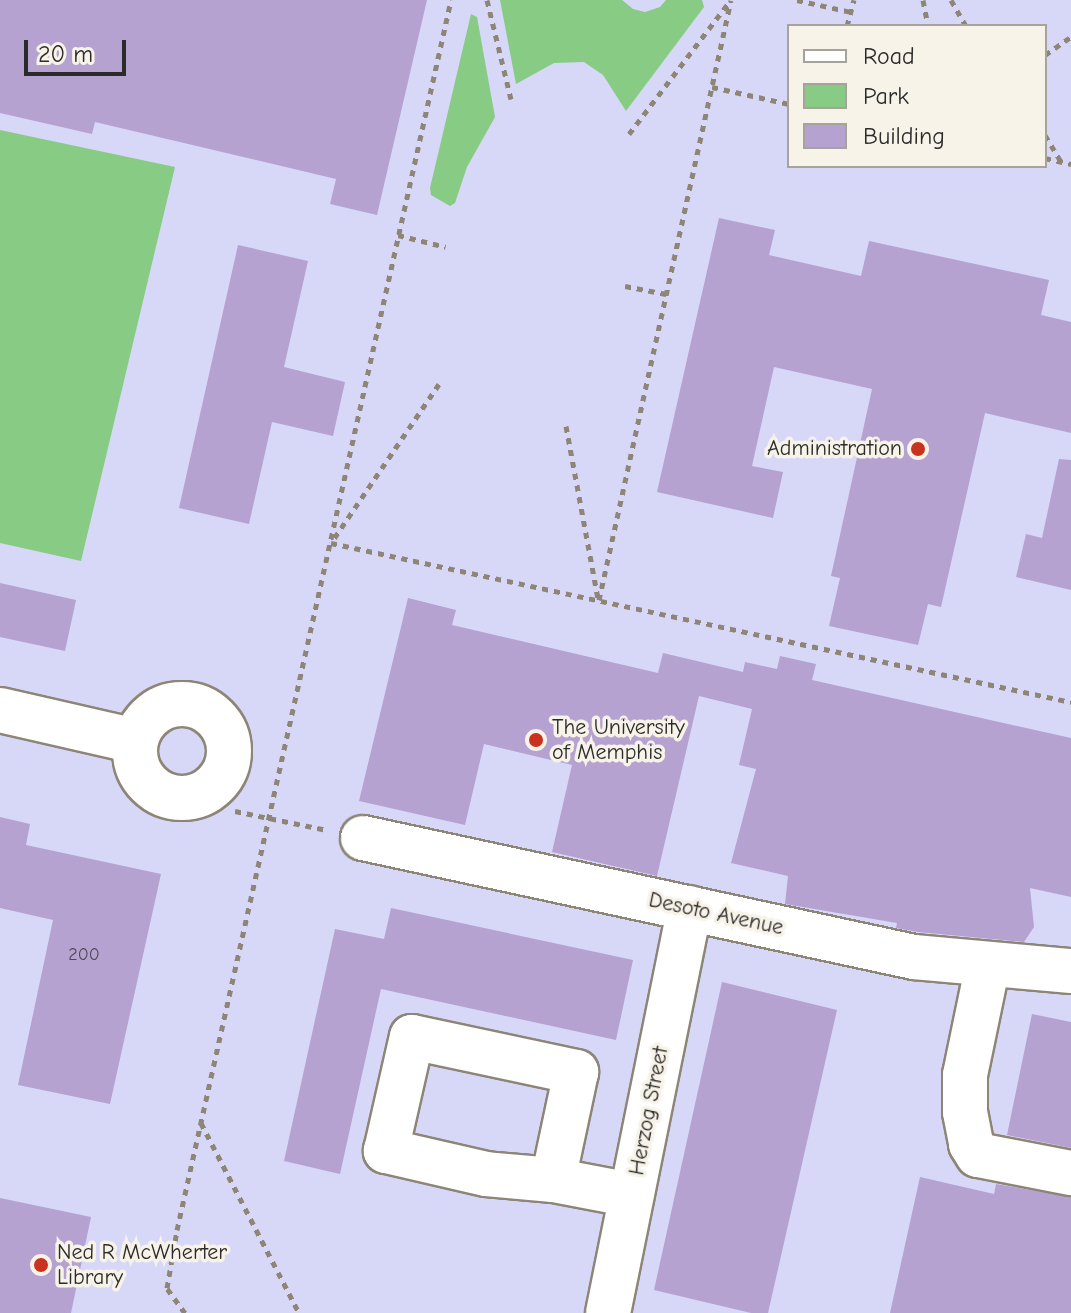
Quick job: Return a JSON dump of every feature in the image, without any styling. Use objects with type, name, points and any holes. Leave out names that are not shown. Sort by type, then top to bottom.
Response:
[{"type":"street","points":[[0,710],[135,741]]},
{"type":"street","name":"Desoto Avenue","points":[[363,838],[914,957],[1071,971]]},
{"type":"street","name":"Herzog Street","points":[[608,1313],[690,908]]},
{"type":"street","points":[[988,964],[965,1075],[965,1112],[971,1144],[978,1155],[1071,1173]]},
{"type":"street","points":[[553,1180],[576,1072],[412,1037],[386,1151],[486,1174],[553,1180],[632,1195]]},
{"type":"path","points":[[185,1313],[167,1288],[451,0]]},
{"type":"path","points":[[487,0],[511,99]]},
{"type":"path","points":[[566,426],[599,600],[731,0]]},
{"type":"path","points":[[629,134],[731,0]]},
{"type":"path","points":[[797,0],[851,12]]},
{"type":"path","points":[[848,24],[854,0]]},
{"type":"path","points":[[923,0],[928,24]]},
{"type":"path","points":[[951,0],[965,24]]},
{"type":"path","points":[[1047,54],[1071,37]]},
{"type":"path","points":[[712,87],[787,104]]},
{"type":"path","points":[[1047,138],[1062,163]]},
{"type":"path","points":[[1047,159],[1071,164]]},
{"type":"path","points":[[398,235],[446,247]]},
{"type":"path","points":[[625,286],[666,294]]},
{"type":"path","points":[[331,543],[439,384]]},
{"type":"path","points":[[331,543],[1071,702]]},
{"type":"path","points":[[235,811],[363,838]]},
{"type":"path","points":[[201,1123],[299,1313]]},
{"type":"shaded area","name":"The University of Memphis","points":[[0,0],[1071,0],[1071,1313],[0,1313]]},
{"type":"green space","points":[[500,0],[622,0],[633,9],[645,12],[660,7],[666,0],[702,0],[704,7],[626,111],[603,75],[584,62],[554,63],[516,84]]},
{"type":"green space","points":[[471,14],[477,17],[495,117],[467,167],[455,203],[450,206],[431,195],[430,188]]},
{"type":"green space","points":[[0,130],[175,167],[81,561],[0,543]]},
{"type":"building","points":[[0,0],[427,0],[377,215],[330,204],[336,179],[95,122],[92,134],[0,113]]},
{"type":"building","name":"Administration","points":[[719,218],[775,230],[769,255],[861,276],[869,241],[1049,280],[1041,315],[1071,322],[1071,433],[985,413],[941,607],[928,604],[918,645],[829,626],[840,578],[831,576],[872,389],[774,367],[752,466],[783,472],[773,518],[657,492]]},
{"type":"building","points":[[238,245],[308,261],[284,367],[345,382],[333,436],[272,422],[249,524],[179,508]]},
{"type":"building","points":[[1059,459],[1071,460],[1071,590],[1016,577],[1026,534],[1042,538]]},
{"type":"building","points":[[0,583],[76,600],[65,651],[0,637]]},
{"type":"building","points":[[408,598],[456,610],[452,625],[658,673],[663,653],[743,672],[745,662],[777,669],[780,656],[816,664],[812,680],[1071,738],[1071,897],[1030,888],[1034,927],[1024,942],[918,932],[896,928],[897,923],[785,904],[788,876],[731,863],[756,769],[739,765],[752,709],[699,696],[657,876],[552,852],[572,765],[484,744],[465,825],[359,801]]},
{"type":"building","points":[[0,817],[30,824],[26,845],[161,874],[110,1104],[18,1085],[53,920],[0,908]]},
{"type":"building","points":[[391,908],[633,960],[616,1040],[381,989],[340,1174],[284,1161],[335,929],[384,939]]},
{"type":"building","points":[[722,982],[837,1010],[768,1313],[751,1313],[654,1290]]},
{"type":"building","points":[[1032,1014],[1071,1022],[1071,1148],[1007,1135]]},
{"type":"building","points":[[920,1177],[994,1194],[996,1184],[1071,1197],[1071,1313],[890,1313]]},
{"type":"building","name":"Ned R McWherter Library","points":[[0,1198],[91,1217],[71,1313],[0,1313]]},
{"type":"place","name":"Administration","points":[[918,449]]},
{"type":"place","name":"The University of Memphis","points":[[536,740]]},
{"type":"place","name":"Ned R McWherter Library","points":[[41,1265]]}]
